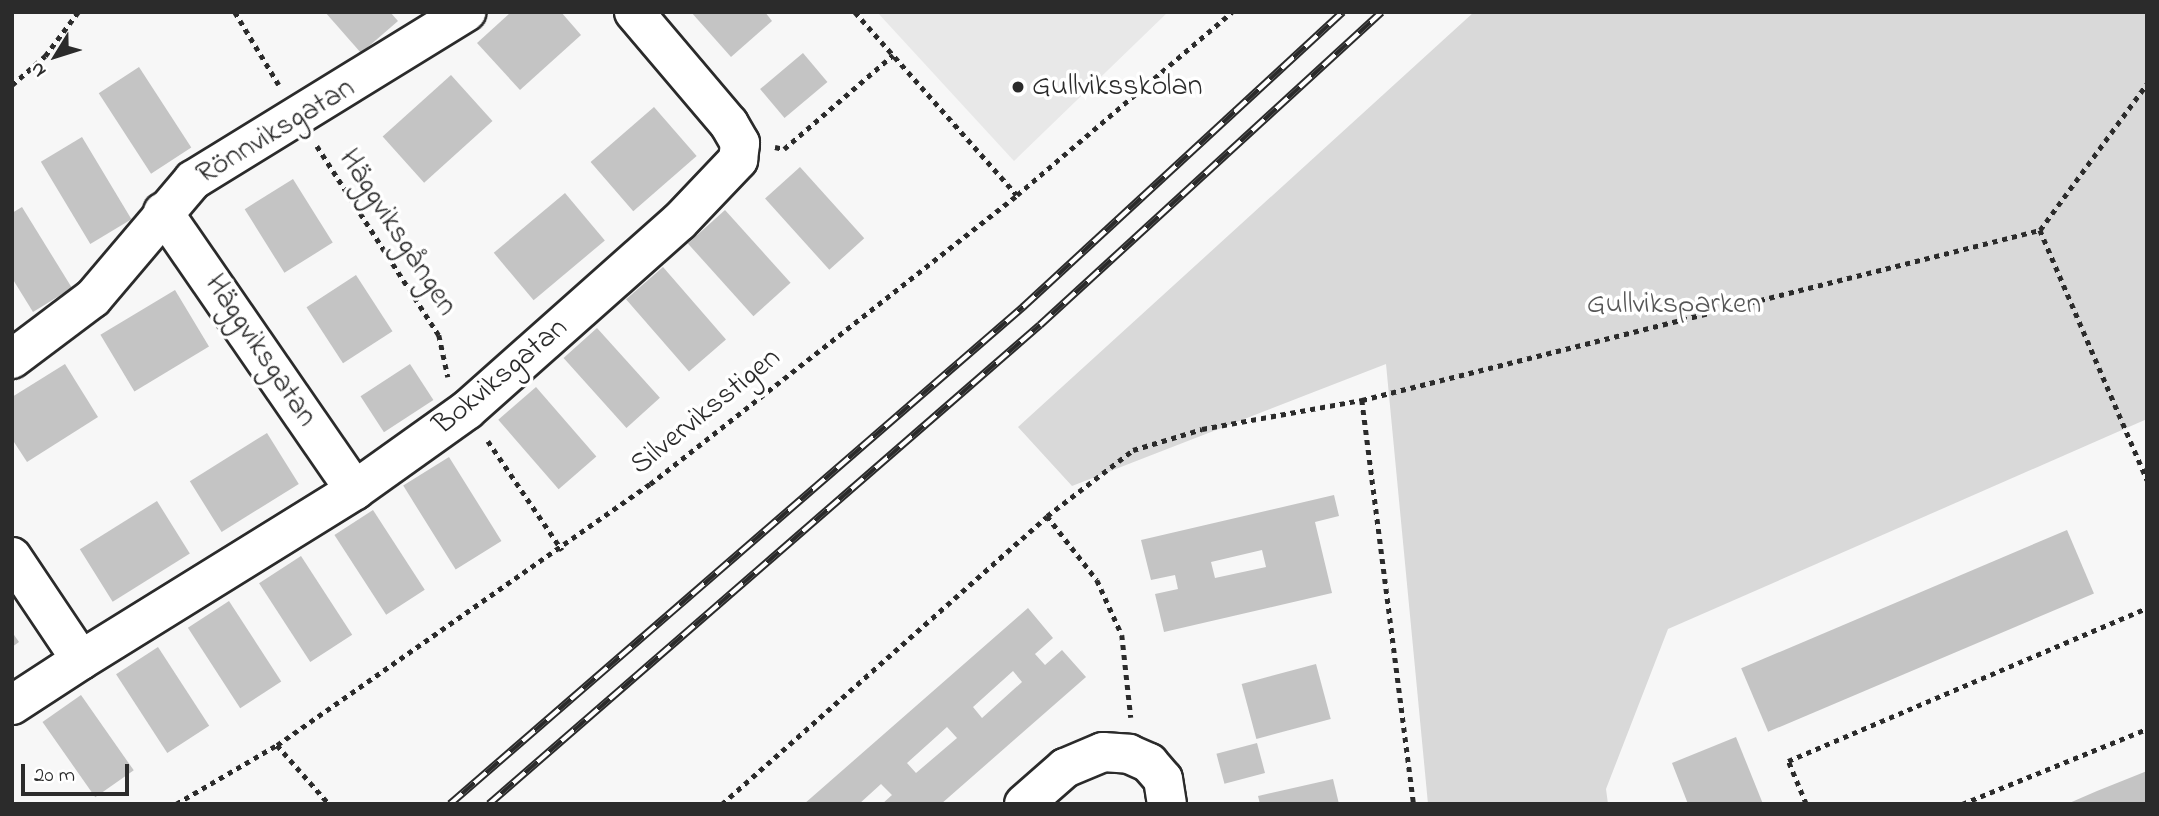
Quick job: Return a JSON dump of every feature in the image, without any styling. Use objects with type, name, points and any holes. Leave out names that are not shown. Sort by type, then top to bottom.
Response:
[{"type":"street","name":"Rönnviksgatan","points":[[12,359],[93,298],[163,212],[193,180],[295,114],[370,75],[466,12]]},
{"type":"street","points":[[635,12],[681,63],[740,143]]},
{"type":"street","name":"Bokviksgatan","points":[[12,705],[355,491],[467,410],[680,222],[738,160],[740,143]]},
{"type":"street","name":"Häggviksgatan","points":[[163,212],[355,491]]},
{"type":"street","points":[[12,556],[81,660]]},
{"type":"street","points":[[1024,804],[1065,768],[1103,752],[1129,754],[1149,763],[1163,779],[1167,804]]},
{"type":"path","points":[[12,85],[44,56],[78,12]]},
{"type":"path","name":"Häggviksgången","points":[[234,12],[295,114],[439,335],[449,379],[467,410],[562,550]]},
{"type":"path","points":[[855,12],[1017,195]]},
{"type":"path","name":"Silverviksstigen","points":[[176,804],[277,745],[562,550],[1017,195],[1232,12]]},
{"type":"path","points":[[740,143],[784,149],[893,55]]},
{"type":"path","points":[[722,804],[1047,516],[1133,450],[1202,429],[1363,400],[2040,230],[2147,84]]},
{"type":"path","points":[[2040,230],[2147,480]]},
{"type":"path","points":[[1363,400],[1414,804]]},
{"type":"path","points":[[1047,516],[1097,580],[1122,635],[1131,695],[1129,754]]},
{"type":"path","points":[[1806,804],[1788,761],[2147,608]]},
{"type":"path","points":[[1962,804],[2147,729]]},
{"type":"path","points":[[277,745],[329,804]]},
{"type":"shaded area","name":"Gullviksskolan","points":[[877,12],[1168,12],[1014,161]]},
{"type":"green space","name":"Gullviksparken","points":[[1474,12],[2147,12],[2147,419],[1668,629],[1606,789],[1608,804],[1428,804],[1386,364],[1072,486],[1018,427]]},
{"type":"building","points":[[325,12],[390,12],[398,21],[361,53]]},
{"type":"building","points":[[511,12],[561,12],[581,35],[520,90],[477,43]]},
{"type":"building","points":[[691,12],[765,12],[772,21],[731,57]]},
{"type":"building","points":[[803,53],[827,82],[785,118],[760,89]]},
{"type":"building","points":[[139,67],[191,148],[151,174],[99,93]]},
{"type":"building","points":[[451,75],[492,121],[424,183],[383,137]]},
{"type":"building","points":[[654,107],[697,156],[633,211],[591,162]]},
{"type":"building","points":[[82,137],[131,219],[90,244],[41,162]]},
{"type":"building","points":[[800,167],[864,238],[829,270],[765,198]]},
{"type":"building","points":[[293,179],[333,243],[284,273],[245,209]]},
{"type":"building","points":[[565,193],[605,240],[534,300],[494,253]]},
{"type":"building","points":[[22,207],[72,288],[33,312],[12,278],[12,213]]},
{"type":"building","points":[[725,210],[791,283],[753,316],[688,243]]},
{"type":"building","points":[[663,267],[726,339],[689,372],[626,299]]},
{"type":"building","points":[[356,275],[392,331],[343,363],[307,307]]},
{"type":"building","points":[[175,290],[209,347],[134,391],[100,335]]},
{"type":"building","points":[[597,328],[660,398],[626,428],[564,358]]},
{"type":"building","points":[[65,364],[98,417],[27,462],[12,439],[12,397]]},
{"type":"building","points":[[410,364],[433,400],[384,432],[361,396]]},
{"type":"building","points":[[536,387],[596,456],[559,489],[498,420]]},
{"type":"building","points":[[267,433],[299,484],[222,532],[190,481]]},
{"type":"building","points":[[449,457],[501,541],[456,570],[403,486]]},
{"type":"building","points":[[1334,495],[1339,516],[1315,522],[1332,593],[1164,632],[1155,594],[1178,589],[1175,575],[1151,580],[1141,540]],"holes":[[[1262,550],[1266,567],[1215,578],[1211,562]]]},
{"type":"building","points":[[157,501],[190,554],[113,602],[80,549]]},
{"type":"building","points":[[373,510],[425,590],[386,615],[334,535]]},
{"type":"building","points":[[2067,530],[2094,594],[1768,732],[1741,668]]},
{"type":"building","points":[[301,556],[352,635],[310,662],[259,583]]},
{"type":"building","points":[[229,601],[281,682],[240,708],[188,628]]},
{"type":"building","points":[[1028,608],[1053,638],[1035,654],[1045,665],[1062,650],[1086,677],[941,804],[882,804],[892,795],[881,784],[859,804],[804,804]],"holes":[[[1013,671],[1022,682],[982,718],[973,707]],[[947,727],[957,738],[916,773],[907,763]]]},
{"type":"building","points":[[12,632],[19,642],[12,647]]},
{"type":"building","points":[[158,647],[209,726],[167,753],[116,674]]},
{"type":"building","points":[[1316,664],[1331,719],[1256,739],[1242,684]]},
{"type":"building","points":[[81,695],[134,770],[95,797],[42,722]]},
{"type":"building","points":[[1736,737],[1763,804],[1688,804],[1672,763]]},
{"type":"building","points":[[1257,743],[1265,773],[1224,784],[1216,754]]},
{"type":"building","points":[[2147,771],[2147,804],[2067,804],[2097,791]]},
{"type":"building","points":[[1333,779],[1339,804],[1260,804],[1258,796]]},
{"type":"railway","points":[[450,804],[1023,307],[1343,12]]},
{"type":"railway","points":[[489,804],[1040,325],[1381,12]]},
{"type":"place","name":"Gullviksskolan","points":[[1018,87]]}]
